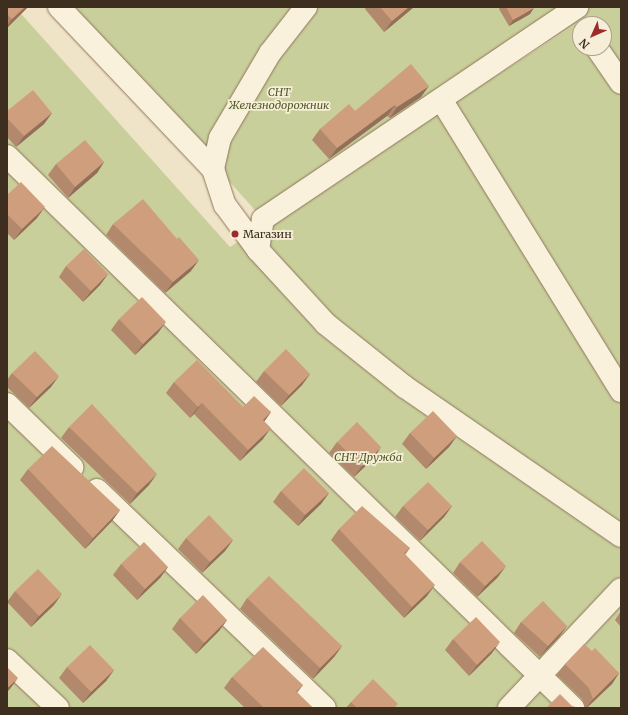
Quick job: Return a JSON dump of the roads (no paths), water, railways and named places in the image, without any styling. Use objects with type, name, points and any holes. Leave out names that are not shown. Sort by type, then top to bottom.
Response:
[{"type":"street","points":[[59,7],[213,170],[225,205],[258,250],[326,324],[405,387],[621,536]]},
{"type":"street","points":[[213,170],[220,138],[270,53],[306,7]]},
{"type":"street","points":[[258,250],[263,219],[577,14]]},
{"type":"street","points":[[603,56],[621,83]]},
{"type":"street","points":[[442,101],[621,391]]},
{"type":"street","points":[[7,156],[573,708]]},
{"type":"street","points":[[7,404],[325,708]]},
{"type":"street","points":[[509,708],[621,589]]},
{"type":"street","points":[[7,660],[58,708]]},
{"type":"place","name":"Магазин","points":[[235,234]]},
{"type":"park label","name":"СНТ Железнодорожник","points":[[279,99]]},
{"type":"park label","name":"СНТ Дружба","points":[[368,457]]}]
